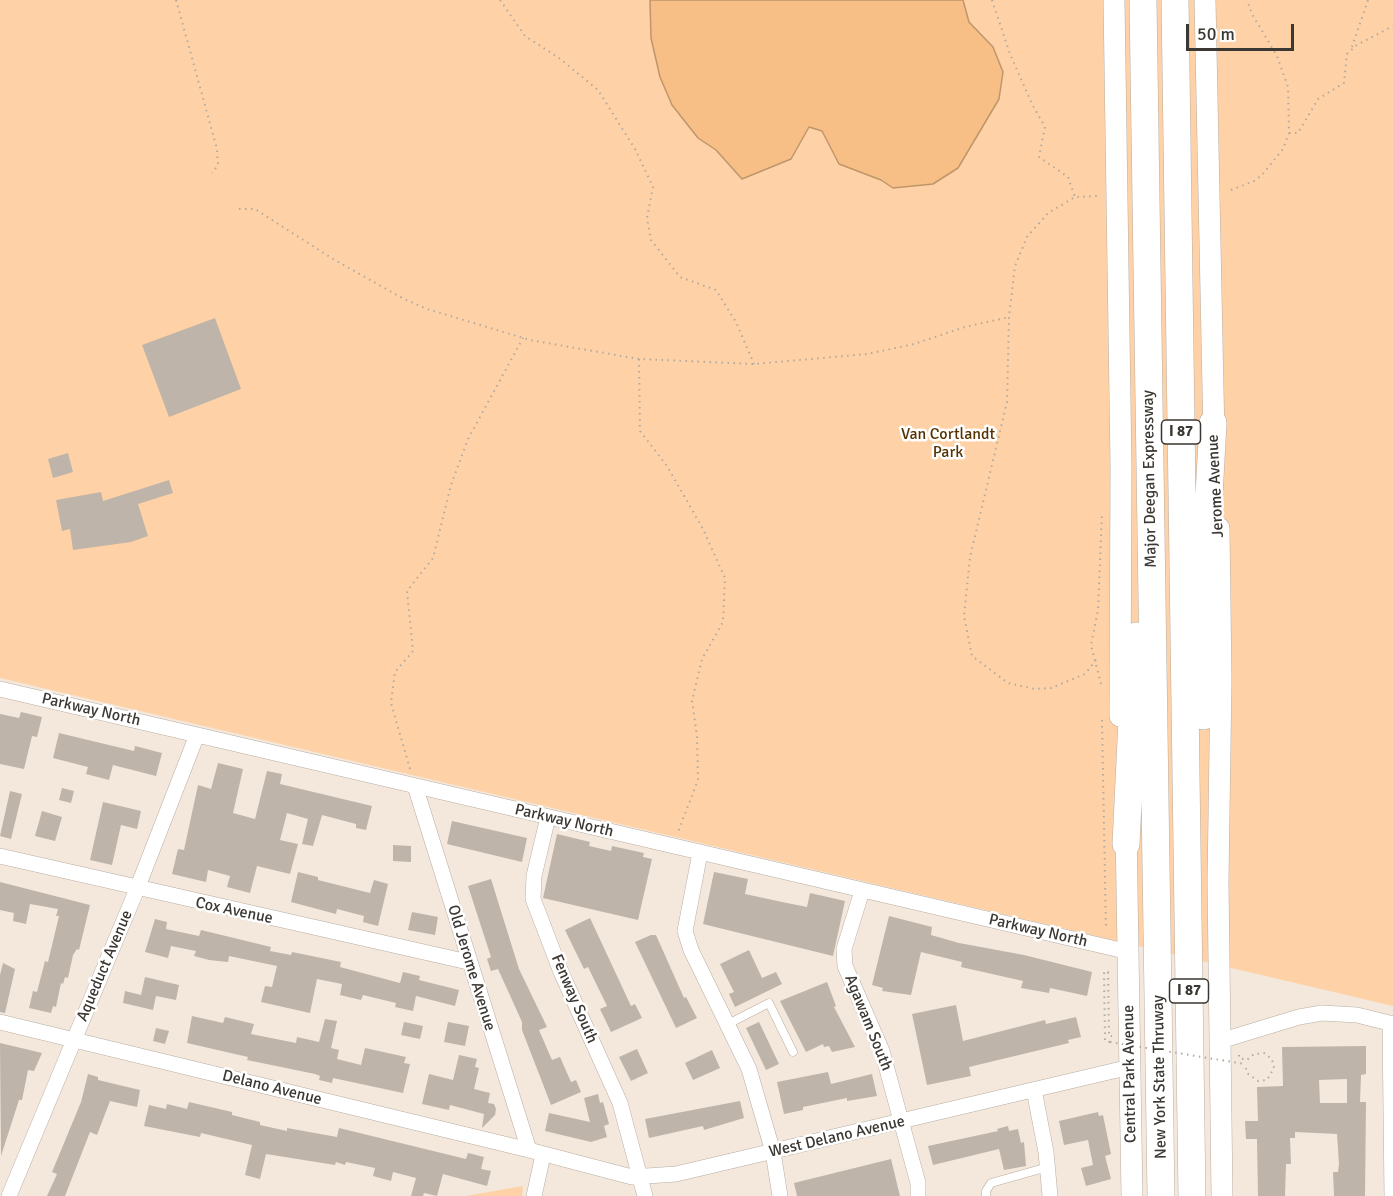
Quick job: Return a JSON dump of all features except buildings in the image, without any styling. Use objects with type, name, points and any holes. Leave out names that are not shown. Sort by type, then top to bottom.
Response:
[{"type":"highway","name":"Major Deegan Expressway","points":[[1143,0],[1158,957]]},
{"type":"highway","name":"Major Deegan Expressway","points":[[1175,0],[1188,863]]},
{"type":"highway","points":[[1188,863],[1202,762],[1206,550],[1214,423]]},
{"type":"highway","points":[[1126,844],[1137,575],[1150,474]]},
{"type":"highway","name":"New York State Thruway","points":[[1188,863],[1192,1196]]},
{"type":"highway","name":"New York State Thruway","points":[[1158,957],[1161,1196]]},
{"type":"main road","points":[[1114,0],[1121,398],[1120,706],[1129,952]]},
{"type":"main road","name":"Jerome Avenue","points":[[1205,0],[1221,632],[1220,1041]]},
{"type":"main road","name":"Central Park Avenue","points":[[1129,952],[1132,1196]]},
{"type":"main road","points":[[1220,1041],[1222,1196]]},
{"type":"street","name":"Parkway North","points":[[0,688],[1129,952]]},
{"type":"street","name":"Aqueduct Avenue","points":[[9,1196],[137,889],[197,735]]},
{"type":"street","name":"Old Jerome Avenue","points":[[415,786],[468,962],[536,1152]]},
{"type":"street","name":"Fenway South","points":[[548,817],[534,876],[533,899],[561,972],[620,1103],[645,1196]]},
{"type":"street","points":[[700,853],[685,931],[691,950],[749,1070],[773,1152],[780,1196]]},
{"type":"street","name":"Cox Avenue","points":[[0,856],[137,889],[468,962]]},
{"type":"street","name":"Agawam South","points":[[862,891],[844,949],[845,966],[882,1051],[918,1183],[918,1196]]},
{"type":"street","points":[[1220,1041],[1299,1017],[1322,1013],[1357,1015],[1391,1023],[1392,1196]]},
{"type":"street","name":"Delano Avenue","points":[[0,1022],[536,1152]]},
{"type":"street","name":"West Delano Avenue","points":[[536,1152],[632,1178],[676,1174],[1130,1067]]},
{"type":"street","points":[[1034,1090],[1048,1167],[1050,1196]]},
{"type":"street","points":[[534,1196],[536,1152]]},
{"type":"lane","points":[[728,1024],[769,1003],[793,1052]]},
{"type":"lane","points":[[986,1196],[991,1183],[1048,1167]]},
{"type":"path","points":[[176,0],[217,149],[218,165],[212,173]]},
{"type":"path","points":[[500,0],[525,36],[559,58],[598,90],[635,149],[653,187],[647,218],[651,240],[681,277],[716,290],[736,322],[754,364]]},
{"type":"path","points":[[992,0],[1010,54],[1045,127],[1039,157],[1068,177],[1075,197]]},
{"type":"path","points":[[1231,190],[1254,181],[1262,175],[1283,149],[1289,133],[1288,87],[1277,56],[1252,14],[1247,0]]},
{"type":"path","points":[[1352,50],[1368,0]]},
{"type":"path","points":[[1289,133],[1298,133],[1318,99],[1344,83],[1347,54],[1393,26]]},
{"type":"path","points":[[1101,192],[1101,203]]},
{"type":"path","points":[[1096,660],[1085,674],[1051,688],[1035,689],[1008,682],[972,656],[964,616],[970,557],[1007,402],[1009,317],[1015,266],[1028,237],[1048,213],[1075,197],[1098,196]]},
{"type":"path","points":[[239,209],[255,209],[404,299],[524,338],[639,359],[754,364],[867,354],[914,344],[965,327],[1009,317]]},
{"type":"path","points":[[415,786],[391,703],[395,672],[413,651],[407,591],[433,558],[451,485],[468,439],[524,338]]},
{"type":"path","points":[[639,359],[640,431],[668,466],[703,529],[725,578],[723,622],[702,659],[692,701],[697,736],[698,780],[673,846]]},
{"type":"path","points":[[1101,693],[1096,660],[1091,645],[1098,610],[1102,503]]},
{"type":"path","points":[[1102,716],[1106,947]]},
{"type":"path","points":[[1110,1042],[1245,1064],[1247,1074],[1258,1081],[1267,1080],[1273,1073],[1272,1059],[1264,1053],[1254,1054],[1247,1060]]},
{"type":"green space","name":"Van Cortlandt Park","points":[[0,0],[1393,0],[1393,1006],[0,678]]},
{"type":"green space","points":[[523,1186],[522,1196],[466,1196]]},
{"type":"shaded area","points":[[650,0],[963,0],[969,22],[993,47],[1003,72],[999,99],[958,168],[933,184],[893,188],[881,180],[839,164],[822,131],[809,127],[791,159],[742,179],[716,150],[698,138],[672,105],[660,77],[651,38]]}]
